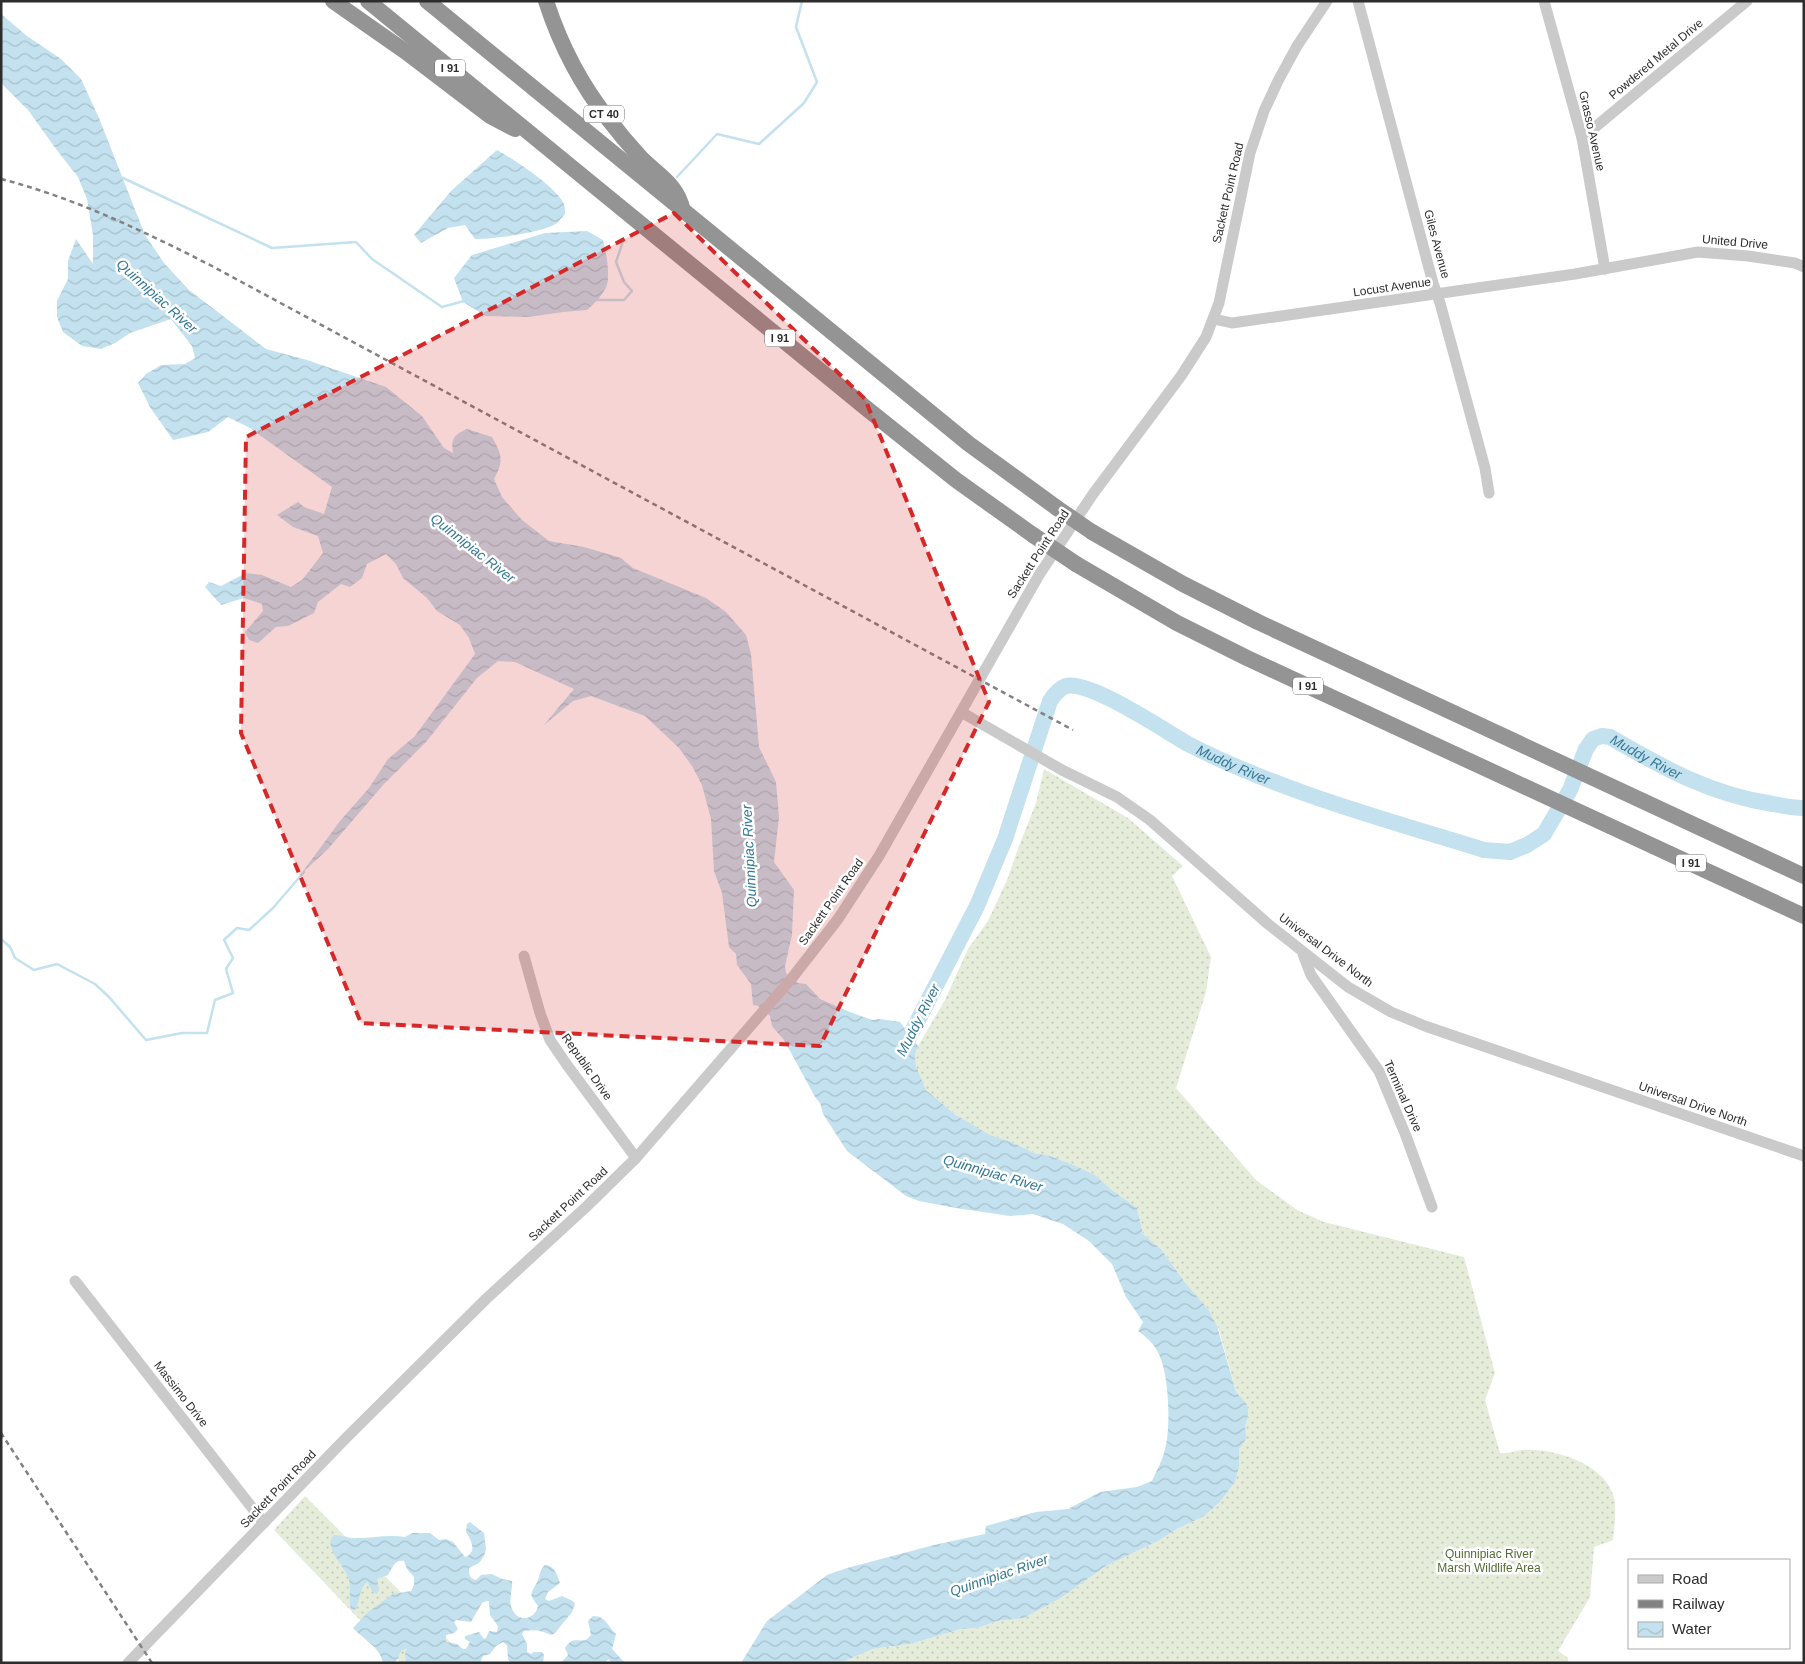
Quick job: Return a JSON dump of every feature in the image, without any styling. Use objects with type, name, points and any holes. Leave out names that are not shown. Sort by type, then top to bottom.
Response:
[{"type":"highway","points":[[333,1],[424,65],[494,119],[532,135]]},
{"type":"highway","name":"I 91","points":[[368,1],[914,446],[993,508],[1076,564],[1202,636],[1804,916]]},
{"type":"highway","points":[[427,1],[962,439],[1092,532],[1160,572],[1249,618],[1804,876]]},
{"type":"highway","name":"CT 40","points":[[546,1],[565,49],[592,97],[632,148],[674,188],[680,197],[683,211]]},
{"type":"street","name":"Sackett Point Road","points":[[128,1663],[345,1439],[486,1299],[636,1158],[764,1011],[828,933],[862,884],[1039,575],[1093,494],[1193,358],[1206,337],[1220,298],[1250,153],[1264,111],[1298,46],[1327,1]]},
{"type":"street","name":"Giles Avenue","points":[[1358,1],[1485,468],[1489,493]]},
{"type":"street","name":"Grasso Avenue","points":[[1544,1],[1582,138],[1605,269]]},
{"type":"street","name":"Powdered Metal Drive","points":[[1582,138],[1747,1]]},
{"type":"street","name":"United Drive","points":[[1605,269],[1698,252],[1762,258],[1795,263],[1804,267]]},
{"type":"street","name":"Locust Avenue","points":[[1214,319],[1232,323],[1605,269]]},
{"type":"street","name":"Universal Drive North","points":[[960,712],[1062,770],[1117,797],[1150,820],[1303,953],[1348,987],[1391,1012],[1425,1026],[1804,1156]]},
{"type":"street","name":"Terminal Drive","points":[[1303,953],[1311,975],[1379,1071],[1406,1136],[1432,1207]]},
{"type":"street","name":"Republic Drive","points":[[524,956],[550,1040],[636,1158]]},
{"type":"street","name":"Massimo Drive","points":[[75,1281],[264,1523]]},
{"type":"highlighted area","points":[[674,213],[865,399],[989,702],[820,1046],[361,1023],[241,733],[246,437]]},
{"type":"green space","name":"Quinnipiac River Marsh Wildlife Area","points":[[1044,769],[1128,818],[1183,866],[1172,876],[1211,957],[1206,992],[1176,1088],[1256,1180],[1297,1210],[1324,1222],[1464,1257],[1495,1373],[1485,1400],[1500,1453],[1534,1450],[1562,1455],[1590,1467],[1609,1486],[1614,1498],[1615,1508],[1613,1540],[1594,1547],[1590,1597],[1558,1651],[1567,1657],[1569,1663],[840,1663],[873,1649],[914,1643],[961,1629],[978,1628],[997,1621],[1024,1618],[1061,1598],[1106,1566],[1204,1516],[1220,1502],[1235,1482],[1239,1467],[1239,1449],[1245,1439],[1245,1427],[1248,1416],[1244,1401],[1236,1392],[1219,1330],[1208,1309],[1184,1281],[1161,1249],[1143,1234],[1137,1208],[1095,1175],[1074,1165],[1050,1156],[1034,1153],[1016,1144],[987,1134],[961,1119],[926,1090],[916,1066],[915,1055],[918,1046],[945,1000],[968,949],[988,921],[1007,880],[1036,803]]},
{"type":"green space","points":[[305,1496],[471,1663],[401,1663],[274,1530]]},
{"type":"water","name":"Quinnipiac River","points":[[1,14],[27,36],[61,59],[81,79],[99,118],[145,235],[164,263],[189,290],[266,349],[307,360],[386,387],[422,416],[444,448],[453,453],[452,444],[454,438],[467,429],[492,437],[500,453],[499,467],[494,479],[502,497],[522,520],[549,541],[584,547],[621,558],[633,568],[706,598],[726,612],[746,635],[751,654],[759,747],[776,782],[779,817],[774,862],[794,890],[792,935],[785,966],[786,973],[798,983],[806,984],[820,999],[850,1012],[872,1020],[900,1022],[918,1046],[915,1055],[916,1066],[926,1090],[956,1115],[988,1134],[1034,1153],[1050,1156],[1074,1165],[1095,1175],[1137,1208],[1143,1234],[1161,1249],[1184,1281],[1208,1309],[1217,1326],[1236,1392],[1246,1403],[1248,1409],[1245,1427],[1246,1439],[1239,1449],[1239,1467],[1235,1482],[1220,1502],[1204,1516],[1106,1566],[1061,1598],[1024,1618],[997,1621],[978,1628],[961,1629],[914,1643],[873,1649],[840,1663],[741,1663],[767,1621],[827,1575],[934,1545],[985,1534],[986,1526],[1036,1512],[1068,1509],[1100,1492],[1137,1487],[1152,1481],[1164,1453],[1168,1429],[1167,1389],[1163,1366],[1158,1353],[1151,1342],[1138,1331],[1143,1322],[1126,1297],[1112,1264],[1089,1241],[1063,1224],[1033,1214],[1010,1216],[919,1201],[906,1196],[847,1151],[823,1114],[820,1103],[784,1040],[772,1026],[770,1016],[758,1006],[753,1005],[751,984],[737,965],[736,954],[729,947],[722,893],[714,871],[711,819],[702,785],[692,766],[679,748],[645,716],[591,696],[573,701],[543,726],[574,689],[515,662],[498,661],[477,678],[426,742],[384,784],[328,849],[301,874],[340,821],[369,788],[388,759],[415,736],[475,654],[469,638],[460,625],[437,611],[427,598],[403,578],[396,564],[386,554],[367,564],[362,578],[350,587],[341,584],[318,602],[314,613],[288,626],[276,627],[258,643],[249,640],[245,632],[263,611],[262,604],[244,598],[221,605],[205,587],[209,582],[221,586],[246,573],[262,575],[291,587],[302,580],[323,553],[318,536],[293,527],[277,515],[298,502],[304,507],[324,514],[332,487],[250,428],[228,417],[208,432],[173,440],[150,407],[138,383],[146,374],[161,365],[185,364],[195,358],[192,346],[171,319],[130,333],[115,343],[101,349],[82,346],[63,332],[57,317],[57,301],[68,279],[68,261],[76,239],[93,264],[93,235],[87,199],[78,177],[28,110],[1,83]]},
{"type":"water","points":[[497,150],[551,188],[563,202],[565,214],[557,223],[541,230],[505,237],[475,239],[465,225],[448,228],[421,243],[414,235],[451,191]]},
{"type":"water","points":[[587,231],[603,240],[608,274],[604,292],[587,310],[529,317],[486,316],[463,302],[454,278],[472,255],[545,233]]},
{"type":"water","points":[[470,1522],[484,1533],[486,1549],[479,1563],[469,1568],[470,1576],[476,1580],[481,1575],[492,1574],[512,1581],[511,1606],[518,1616],[522,1618],[530,1617],[536,1611],[538,1606],[532,1593],[541,1570],[545,1565],[553,1569],[560,1583],[548,1592],[545,1599],[549,1601],[562,1596],[573,1601],[575,1604],[572,1612],[555,1633],[551,1635],[542,1631],[531,1630],[524,1631],[522,1634],[527,1644],[527,1652],[531,1654],[542,1652],[544,1655],[543,1663],[511,1663],[508,1659],[507,1645],[503,1642],[496,1646],[490,1654],[483,1656],[480,1663],[406,1663],[405,1654],[407,1648],[401,1651],[395,1663],[383,1663],[375,1648],[353,1628],[368,1612],[393,1594],[411,1591],[414,1585],[414,1577],[407,1569],[404,1561],[398,1561],[388,1575],[377,1579],[379,1590],[377,1594],[373,1592],[367,1582],[362,1588],[355,1610],[351,1609],[349,1581],[333,1551],[330,1541],[334,1535],[355,1538],[405,1537],[412,1533],[430,1533],[439,1540],[446,1539],[453,1542],[465,1557],[469,1555],[472,1549],[466,1532],[467,1524]],"holes":[[[489,1601],[490,1615],[498,1626],[497,1632],[489,1631],[484,1639],[479,1632],[465,1636],[465,1639],[470,1642],[466,1649],[457,1644],[446,1642],[446,1635],[454,1633],[458,1629],[454,1622],[456,1620],[471,1622],[482,1603]]]},
{"type":"water","points":[[593,1616],[604,1620],[616,1634],[612,1649],[625,1663],[611,1663],[609,1659],[606,1661],[607,1663],[561,1663],[568,1655],[565,1648],[570,1642],[586,1640],[591,1635],[588,1621]]},
{"type":"waterway","points":[[677,177],[717,134],[759,144],[804,103],[817,82],[796,27],[802,1]]},
{"type":"waterway","points":[[121,178],[272,248],[356,242],[372,259],[442,307],[464,301]]},
{"type":"waterway","points":[[595,300],[624,300],[632,291],[624,282],[616,262],[623,241]]},
{"type":"waterway","name":"Muddy River","points":[[901,1053],[977,906],[1005,839],[1050,701],[1059,690],[1066,686],[1077,686],[1109,698],[1188,744],[1260,776],[1334,803],[1484,850],[1510,852],[1527,845],[1544,834],[1570,790],[1586,749],[1593,739],[1602,736],[1610,737],[1688,779],[1709,787],[1751,800],[1804,808]]},
{"type":"waterway","points":[[1,939],[10,947],[15,958],[34,970],[57,964],[95,984],[109,997],[146,1040],[182,1033],[207,1033],[215,1000],[233,993],[226,969],[233,958],[224,940],[237,928],[249,930],[273,908],[304,872]]},
{"type":"railway","points":[[1,179],[55,196],[108,216],[210,265],[1073,730]]},
{"type":"railway","points":[[1,1433],[152,1663]]}]
